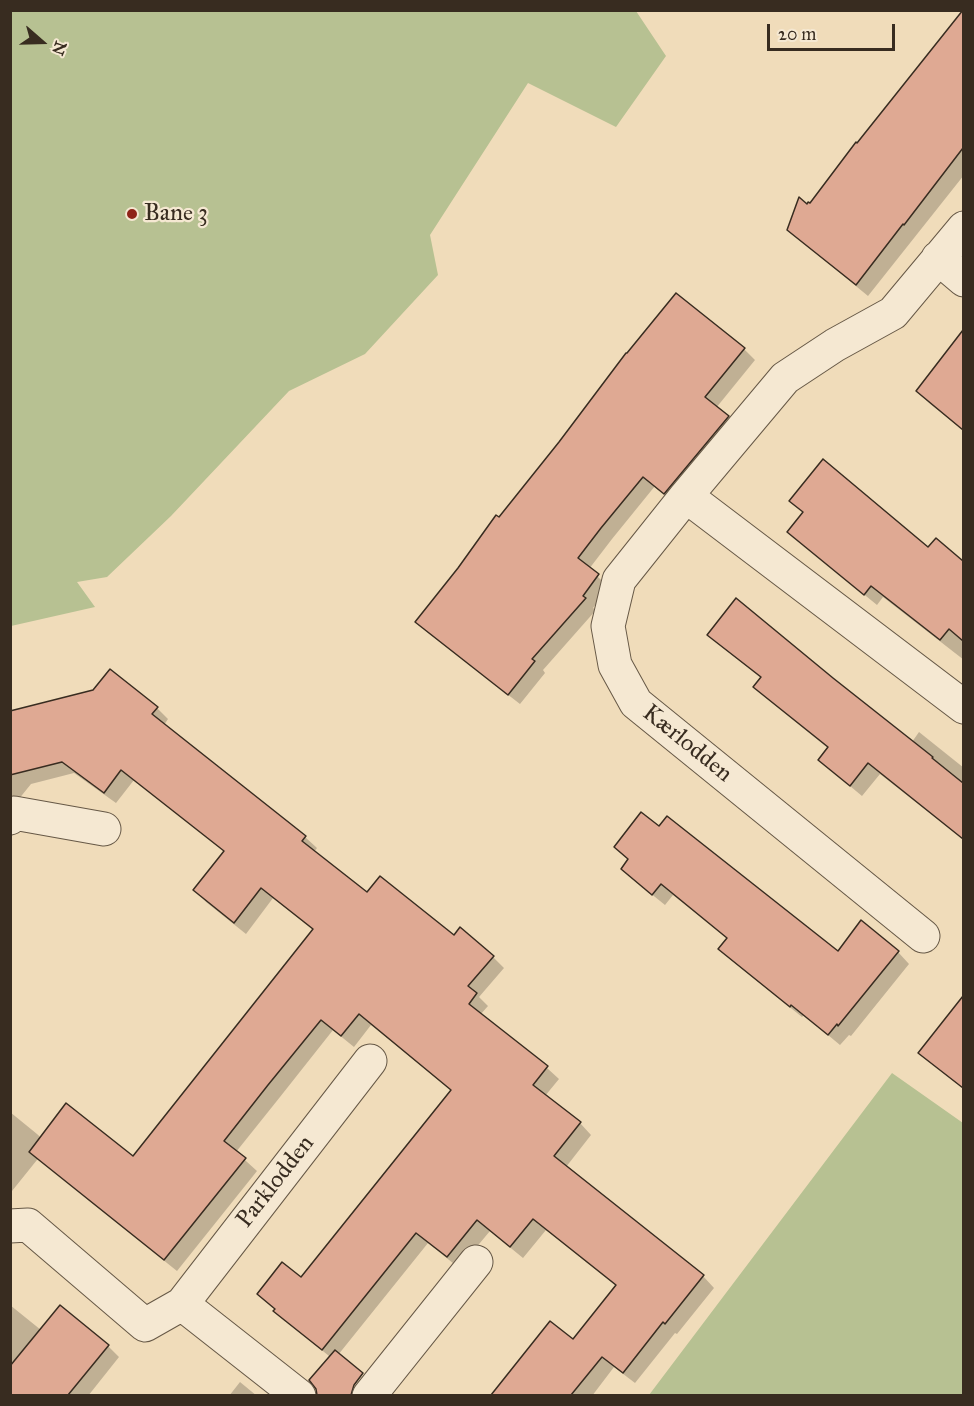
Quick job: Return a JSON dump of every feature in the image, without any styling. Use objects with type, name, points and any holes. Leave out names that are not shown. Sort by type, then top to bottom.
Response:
[{"type":"street","name":"Kærlodden","points":[[922,936],[636,703],[615,665],[608,626],[620,580],[686,496],[785,378],[835,345],[893,313],[963,228]]},
{"type":"street","points":[[938,258],[963,280]]},
{"type":"street","points":[[686,496],[963,707]]},
{"type":"street","points":[[10,818],[14,813],[104,829]]},
{"type":"street","name":"Parklodden","points":[[10,1226],[28,1225],[145,1325],[182,1304],[370,1061]]},
{"type":"street","points":[[369,1395],[476,1262]]},
{"type":"street","points":[[182,1304],[299,1395]]},
{"type":"green space","points":[[10,11],[636,11],[666,56],[616,127],[528,83],[430,235],[438,275],[365,354],[289,391],[171,516],[107,577],[77,582],[95,607],[11,626]]},
{"type":"green space","points":[[892,1073],[963,1123],[963,1395],[649,1395]]},
{"type":"building","points":[[963,10],[963,148],[856,285],[787,230],[799,197],[807,204],[810,203],[856,142]]},
{"type":"building","points":[[676,293],[745,348],[705,397],[729,416],[664,494],[643,477],[601,528],[578,558],[599,574],[583,596],[586,598],[532,659],[535,661],[508,695],[415,622],[496,515],[499,517],[626,353]]},
{"type":"building","points":[[963,330],[963,430],[916,391]]},
{"type":"building","points":[[823,459],[928,547],[936,538],[963,561],[963,641],[949,629],[940,640],[871,586],[864,595],[787,532],[803,512],[789,501]]},
{"type":"building","points":[[736,598],[963,783],[963,839],[868,763],[850,786],[818,760],[828,747],[753,687],[761,677],[707,635]]},
{"type":"building","points":[[110,669],[158,707],[152,714],[306,836],[302,841],[367,892],[380,876],[454,935],[460,927],[494,956],[468,986],[477,993],[469,1004],[548,1066],[533,1085],[581,1122],[554,1156],[704,1275],[623,1373],[602,1357],[571,1395],[491,1395],[550,1321],[573,1339],[616,1285],[533,1219],[510,1247],[477,1220],[447,1257],[416,1233],[322,1350],[273,1311],[275,1309],[257,1294],[282,1262],[301,1277],[451,1090],[359,1014],[341,1036],[321,1020],[268,1085],[224,1141],[246,1158],[164,1260],[29,1152],[66,1103],[133,1156],[313,929],[261,888],[234,923],[193,890],[224,851],[121,770],[104,793],[62,762],[10,775],[10,711],[93,690]]},
{"type":"building","points":[[641,812],[659,826],[667,816],[838,951],[861,920],[899,951],[838,1026],[837,1024],[828,1035],[718,949],[727,938],[661,884],[652,895],[621,869],[628,859],[614,847]]},
{"type":"building","points":[[963,996],[963,1088],[918,1053]]},
{"type":"building","points":[[60,1305],[109,1345],[68,1395],[10,1395],[10,1366]]},
{"type":"building","points":[[335,1350],[363,1373],[354,1385],[351,1395],[317,1395],[316,1389],[309,1380]]},
{"type":"place","name":"Bane 3","points":[[132,214]]}]
